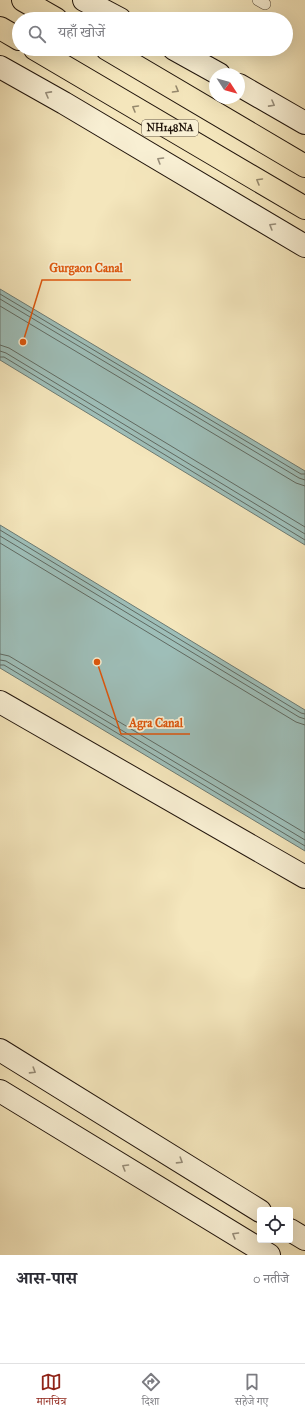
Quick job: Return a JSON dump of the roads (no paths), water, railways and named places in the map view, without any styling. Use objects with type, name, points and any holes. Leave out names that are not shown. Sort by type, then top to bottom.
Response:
[{"type":"highway","points":[[23,0],[44,12]]},
{"type":"highway","points":[[0,28],[12,35]]},
{"type":"highway","name":"NH148NA","points":[[47,56],[305,208]]},
{"type":"highway","name":"NH148NA","points":[[118,56],[305,166]]},
{"type":"street","points":[[84,0],[107,12]]},
{"type":"street","points":[[187,56],[209,68]]},
{"type":"street","points":[[0,67],[64,103],[305,246]]},
{"type":"street","points":[[245,89],[305,124]]},
{"type":"street","points":[[0,702],[305,877]]},
{"type":"street","points":[[0,1050],[257,1209]]},
{"type":"street","points":[[0,1091],[269,1255]]},
{"type":"street","points":[[293,1232],[305,1239]]},
{"type":"water","points":[[0,289],[305,471],[305,545],[0,360]]},
{"type":"water","points":[[0,525],[305,710],[305,851],[0,668]]},
{"type":"place","name":"Gurgaon Canal","points":[[23,342]]},
{"type":"place","name":"Agra Canal","points":[[97,662]]}]
